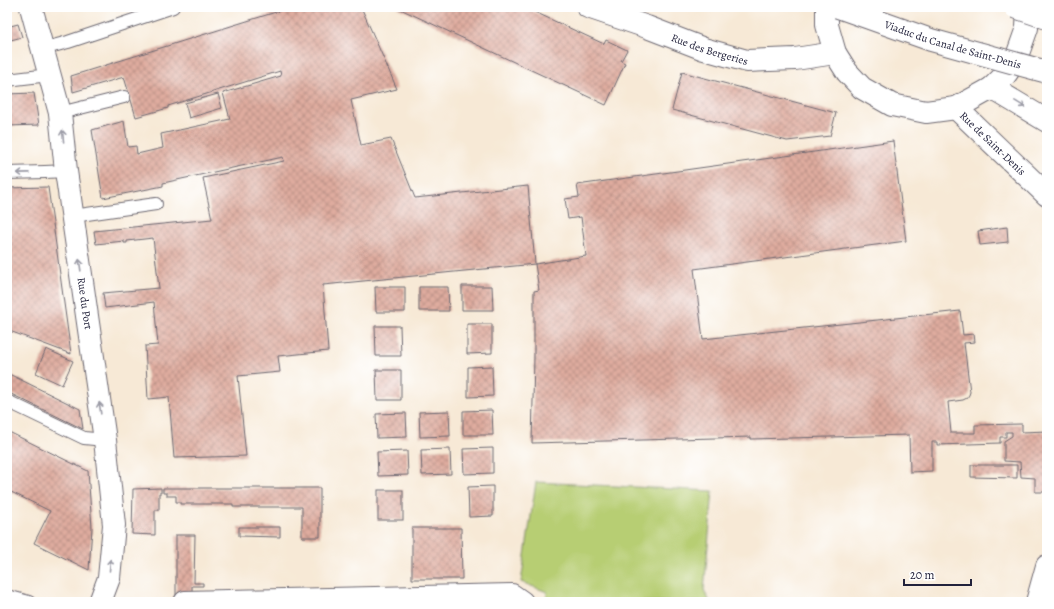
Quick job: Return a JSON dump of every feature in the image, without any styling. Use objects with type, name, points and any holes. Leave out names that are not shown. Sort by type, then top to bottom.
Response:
[{"type":"main road","name":"Rue du Port","points":[[31,7],[60,113],[66,171],[105,440],[114,525],[109,578],[100,602]]},
{"type":"main road","name":"Rue des Bergeries","points":[[588,7],[647,27],[704,49],[747,61],[795,59],[835,54]]},
{"type":"main road","points":[[827,7],[827,25],[835,54],[847,72],[862,88],[892,105],[926,112],[956,108],[992,88],[1006,74],[1016,59],[1027,28],[1028,7]]},
{"type":"main road","name":"Viaduc du Canal de Saint-Denis","points":[[838,7],[931,40],[1047,72]]},
{"type":"main road","points":[[1015,7],[1047,18]]},
{"type":"main road","points":[[992,88],[1047,121]]},
{"type":"main road","name":"Rue de Saint-Denis","points":[[956,108],[1047,194]]},
{"type":"main road","points":[[1037,602],[1047,566]]},
{"type":"main road","points":[[185,602],[512,595],[522,602]]},
{"type":"lane","points":[[42,49],[68,42],[172,7]]},
{"type":"lane","points":[[7,80],[49,75]]},
{"type":"lane","points":[[60,113],[124,97]]},
{"type":"lane","points":[[7,173],[66,171]]},
{"type":"lane","points":[[73,216],[156,204]]},
{"type":"lane","points":[[7,401],[84,438],[105,440]]},
{"type":"lane","points":[[7,596],[29,602]]},
{"type":"green space","points":[[536,482],[713,491],[704,590],[710,602],[546,602],[547,592],[521,582]]},
{"type":"building","points":[[292,7],[361,7],[397,89],[351,100],[361,145],[391,139],[415,198],[528,186],[535,264],[323,285],[328,351],[278,356],[280,372],[238,376],[246,456],[174,458],[169,397],[148,399],[145,346],[158,345],[154,302],[105,308],[103,293],[159,288],[153,238],[127,241],[127,243],[124,243],[124,241],[96,244],[94,231],[212,219],[203,178],[284,161],[283,157],[163,183],[163,186],[103,198],[92,130],[124,121],[128,147],[136,146],[137,154],[163,148],[161,134],[230,119],[223,93],[281,76],[280,71],[136,117],[124,77],[73,92],[71,76]]},
{"type":"building","points":[[396,7],[524,7],[604,44],[606,40],[627,50],[621,61],[625,63],[606,105]]},
{"type":"building","points":[[18,24],[22,37],[7,41],[7,27]]},
{"type":"building","points":[[682,72],[836,113],[830,136],[787,141],[672,110]]},
{"type":"building","points":[[34,93],[39,125],[7,126],[7,94]]},
{"type":"building","points":[[218,94],[222,108],[189,118],[185,103]]},
{"type":"building","points":[[893,141],[906,241],[694,269],[703,339],[960,311],[963,335],[974,334],[975,342],[964,343],[970,392],[969,395],[963,400],[948,402],[951,433],[975,433],[975,425],[1022,424],[1022,432],[1047,431],[1047,492],[1035,492],[1035,478],[1021,477],[1020,462],[1004,461],[1004,441],[1012,436],[1012,432],[1006,432],[1006,437],[1000,437],[1000,443],[937,445],[937,442],[932,442],[932,471],[910,472],[909,435],[751,439],[751,437],[532,443],[534,291],[539,290],[535,264],[586,256],[581,217],[568,219],[565,199],[579,197],[577,185]]},
{"type":"building","points":[[48,187],[71,354],[7,330],[7,188]]},
{"type":"building","points":[[1007,227],[1008,242],[980,245],[978,231]]},
{"type":"building","points":[[462,286],[492,286],[493,310],[462,310]]},
{"type":"building","points":[[375,287],[405,287],[405,312],[376,312]]},
{"type":"building","points":[[419,287],[448,287],[449,311],[419,311]]},
{"type":"building","points":[[467,324],[492,324],[492,353],[467,354]]},
{"type":"building","points":[[375,326],[400,326],[401,356],[376,356]]},
{"type":"building","points":[[46,349],[73,361],[62,385],[36,373]]},
{"type":"building","points":[[492,366],[493,396],[468,397],[468,367]]},
{"type":"building","points":[[376,370],[401,370],[401,400],[377,400]]},
{"type":"building","points":[[7,373],[80,409],[83,429],[7,392]]},
{"type":"building","points":[[492,410],[493,435],[463,435],[463,411]]},
{"type":"building","points":[[449,411],[450,436],[420,437],[419,412]]},
{"type":"building","points":[[406,413],[407,437],[377,438],[376,414]]},
{"type":"building","points":[[7,431],[88,471],[92,528],[89,570],[34,543],[50,511],[7,490]]},
{"type":"building","points":[[493,448],[493,473],[464,474],[463,449]]},
{"type":"building","points":[[450,449],[451,474],[422,475],[421,450]]},
{"type":"building","points":[[407,451],[408,475],[378,476],[377,452]]},
{"type":"building","points":[[971,465],[1017,465],[1017,478],[971,477]]},
{"type":"building","points":[[493,486],[493,516],[469,517],[468,487]]},
{"type":"building","points":[[161,488],[161,493],[159,493],[159,510],[155,510],[155,535],[132,534],[133,489]]},
{"type":"building","points":[[163,488],[320,488],[320,537],[302,537],[302,507],[233,507],[233,504],[180,504],[180,502],[176,502],[176,496],[167,496],[167,493],[163,493]]},
{"type":"building","points":[[378,490],[403,490],[403,520],[378,520]]},
{"type":"building","points":[[239,527],[280,527],[280,537],[239,536]]},
{"type":"building","points":[[412,528],[461,528],[462,579],[412,579]]},
{"type":"building","points":[[176,535],[195,535],[194,583],[203,583],[203,586],[192,586],[192,595],[176,595]]}]
